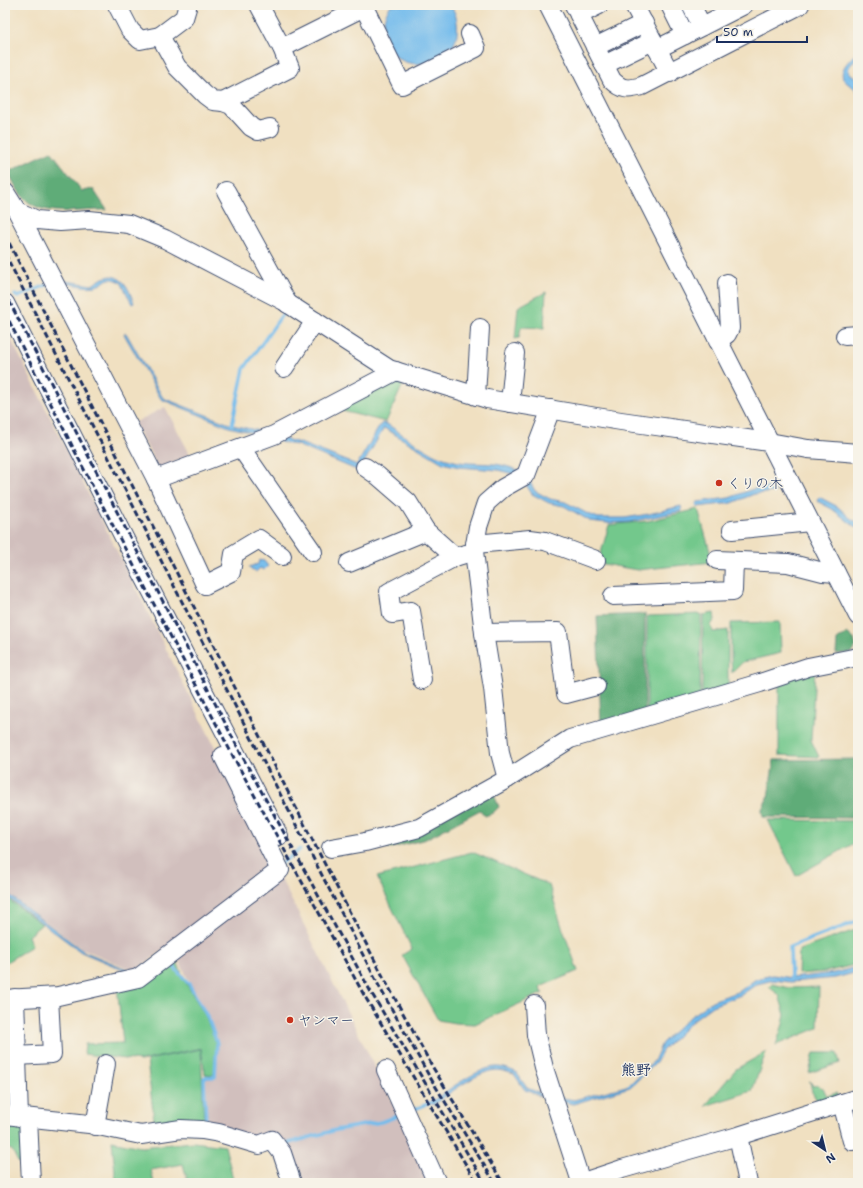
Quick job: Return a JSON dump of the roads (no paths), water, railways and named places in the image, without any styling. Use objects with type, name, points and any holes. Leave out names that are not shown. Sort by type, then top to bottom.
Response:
[{"type":"street","points":[[117,5],[130,30],[140,40],[160,36],[184,18],[187,8],[186,5]]},
{"type":"street","points":[[222,102],[290,68],[282,48],[259,5]]},
{"type":"street","points":[[548,5],[858,616]]},
{"type":"street","points":[[599,5],[576,10],[612,80],[618,86],[625,89],[642,86],[670,73],[800,5]]},
{"type":"street","points":[[634,5],[670,73]]},
{"type":"street","points":[[670,5],[685,35]]},
{"type":"street","points":[[691,5],[702,26]]},
{"type":"street","points":[[595,47],[629,48],[655,45],[685,35],[702,26],[725,9],[744,5]]},
{"type":"street","points":[[282,48],[360,7],[402,85],[476,48],[470,34]]},
{"type":"street","points":[[604,65],[629,48],[644,23]]},
{"type":"street","points":[[160,36],[177,67],[205,95],[213,101],[231,105],[251,127],[258,131],[270,128]]},
{"type":"street","points":[[226,191],[288,304]]},
{"type":"street","points":[[5,192],[17,211],[156,479],[205,585],[231,572],[234,554],[259,539],[282,556]]},
{"type":"street","points":[[17,211],[37,220],[60,222],[89,220],[129,224],[166,239],[288,304],[389,369],[476,396],[621,421],[808,449],[858,454]]},
{"type":"street","points":[[718,341],[727,334],[730,328],[727,283]]},
{"type":"street","points":[[5,303],[141,571],[280,836]]},
{"type":"street","points":[[284,368],[316,321]]},
{"type":"street","points":[[476,396],[480,328]]},
{"type":"street","points":[[510,402],[515,353]]},
{"type":"street","points":[[156,479],[274,435],[396,371]]},
{"type":"street","points":[[507,779],[500,753],[474,547],[478,527],[486,503],[503,488],[526,476],[551,408]]},
{"type":"street","points":[[241,448],[313,552]]},
{"type":"street","points":[[365,467],[378,476],[408,502],[426,531],[455,557]]},
{"type":"street","points":[[732,530],[810,522]]},
{"type":"street","points":[[349,563],[426,531]]},
{"type":"street","points":[[422,680],[411,611],[392,614],[389,592],[474,547],[530,539],[545,541],[596,560]]},
{"type":"street","points":[[613,596],[733,591],[725,560],[788,562],[823,572],[836,573]]},
{"type":"street","points":[[484,633],[558,632],[566,694],[596,686]]},
{"type":"street","points":[[331,848],[365,842],[418,828],[507,779],[570,739],[760,683],[808,667],[858,657]]},
{"type":"street","points":[[31,1183],[18,1117],[17,1056],[8,994],[58,996],[138,978],[280,870],[223,756]]},
{"type":"street","points":[[17,1056],[52,1054],[49,996]]},
{"type":"street","points":[[534,1005],[536,1035],[544,1068],[581,1183],[622,1169],[738,1136],[850,1101],[852,1141]]},
{"type":"street","points":[[95,1126],[106,1064]]},
{"type":"street","points":[[386,1070],[438,1183]]},
{"type":"street","points":[[18,1117],[95,1126],[141,1135],[181,1129],[202,1130],[219,1133],[259,1145],[272,1140],[282,1153],[292,1183]]},
{"type":"street","points":[[738,1136],[748,1183]]},
{"type":"water","points":[[391,5],[450,5],[454,10],[456,17],[457,31],[454,45],[450,51],[432,62],[417,64],[403,61],[396,57],[391,51],[385,35],[384,26],[384,18]]},
{"type":"water","points":[[858,51],[856,58],[848,69],[850,73],[858,80],[858,93],[843,79],[842,74],[845,66]]},
{"type":"water","points":[[111,276],[124,282],[134,303],[132,304],[121,282],[115,280],[108,279],[99,285],[91,286],[65,283],[66,281],[92,285],[103,278]]},
{"type":"water","points":[[126,333],[163,398],[232,425],[260,431],[259,434],[229,427],[161,399],[124,334]]},
{"type":"water","points":[[382,423],[387,424],[411,441],[445,459],[464,463],[499,465],[520,471],[517,475],[498,470],[459,467],[443,463],[384,428],[359,471],[297,445],[280,442],[281,438],[300,443],[357,465]]},
{"type":"water","points":[[529,480],[535,491],[550,499],[565,502],[598,518],[625,518],[681,506],[682,511],[629,522],[607,523],[590,521],[564,506],[549,503],[532,494],[525,483]]},
{"type":"water","points":[[775,487],[775,492],[754,494],[732,503],[697,507],[696,503],[729,498],[753,489]]},
{"type":"water","points":[[819,497],[838,507],[858,523],[858,529],[832,509],[817,501]]},
{"type":"water","points":[[259,560],[263,560],[268,566],[264,570],[260,568],[256,572],[251,570],[249,567],[258,564]]},
{"type":"water","points":[[5,890],[13,898],[83,951],[136,973],[136,975],[81,952],[10,899],[5,894]]},
{"type":"water","points":[[858,967],[858,972],[835,978],[791,982],[773,980],[757,984],[741,995],[712,1006],[693,1020],[662,1051],[656,1063],[630,1087],[573,1104],[543,1097],[525,1090],[514,1074],[495,1070],[471,1079],[433,1105],[431,1102],[472,1075],[490,1068],[498,1067],[516,1072],[527,1088],[542,1094],[574,1100],[626,1086],[654,1061],[662,1043],[691,1016],[712,1001],[740,991],[756,979],[773,975],[791,978],[834,973]]},
{"type":"waterway","points":[[15,295],[18,297],[49,284]]},
{"type":"waterway","points":[[232,425],[244,369],[284,312]]},
{"type":"waterway","points":[[282,863],[300,849]]},
{"type":"waterway","points":[[791,978],[790,947],[858,921]]},
{"type":"waterway","points":[[174,967],[189,984],[208,1018],[217,1043],[215,1077],[205,1077],[204,1079],[206,1125]]},
{"type":"waterway","points":[[410,1111],[435,1101]]},
{"type":"waterway","points":[[282,1145],[336,1130],[381,1122],[400,1115]]},
{"type":"railway","points":[[5,235],[387,984],[432,1066],[503,1183]]},
{"type":"railway","points":[[5,254],[380,988],[428,1074],[495,1183]]},
{"type":"railway","points":[[5,293],[241,754],[372,994],[485,1183]]},
{"type":"railway","points":[[5,313],[95,491],[234,758],[364,995],[477,1183]]},
{"type":"place","name":"くりの木","points":[[719,483]]},
{"type":"place","name":"ヤンマー","points":[[290,1020]]},
{"type":"district","name":"熊野","points":[[636,1070]]}]
